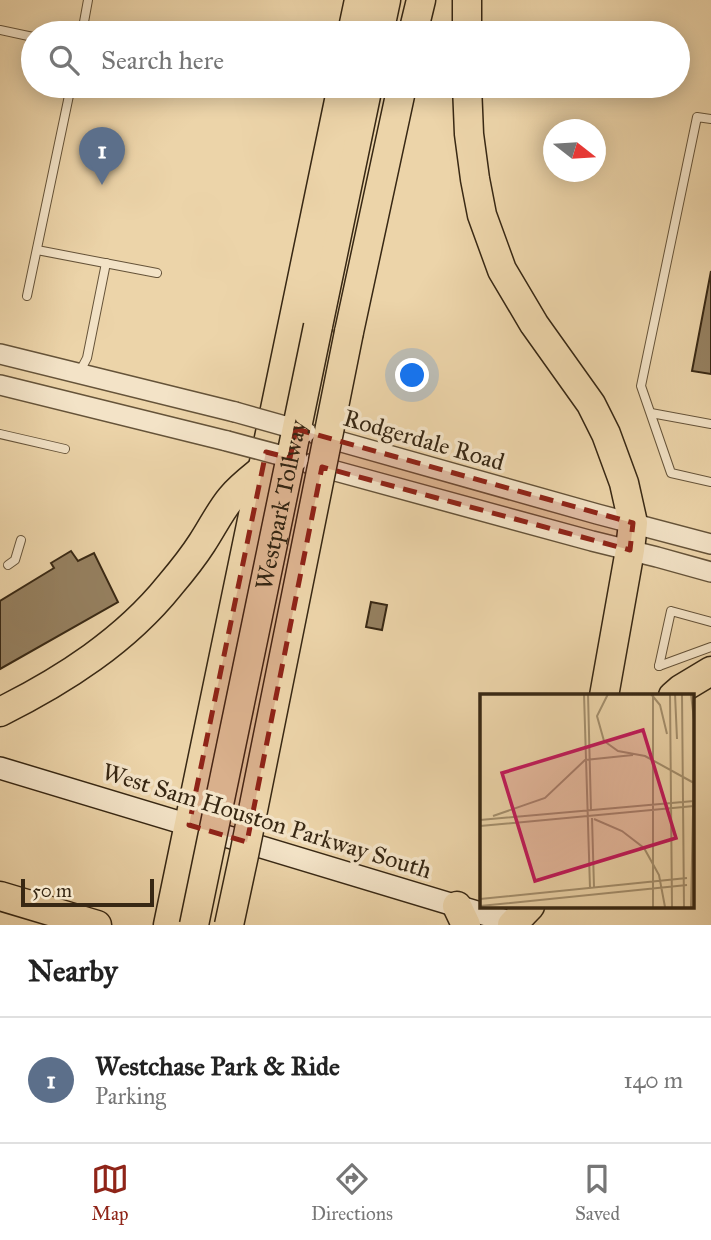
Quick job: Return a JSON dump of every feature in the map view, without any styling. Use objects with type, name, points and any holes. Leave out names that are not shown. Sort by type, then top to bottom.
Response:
[{"type":"highway","points":[[355,21],[359,0]]},
{"type":"highway","points":[[382,21],[386,0]]},
{"type":"highway","points":[[416,21],[421,0]]},
{"type":"highway","points":[[467,0],[467,21]]},
{"type":"highway","points":[[168,925],[340,98]]},
{"type":"highway","name":"Westpark Tollway","points":[[194,925],[366,98]]},
{"type":"highway","name":"Westpark Tollway","points":[[229,925],[349,332],[399,98]]},
{"type":"highway","points":[[468,98],[469,134],[482,215],[502,270],[534,324],[591,404],[606,434],[624,483],[631,536],[604,694]]},
{"type":"highway","points":[[0,712],[74,671],[144,615],[201,545],[230,499],[263,469]]},
{"type":"highway","points":[[675,694],[711,671]]},
{"type":"highway","points":[[0,896],[97,925]]},
{"type":"main road","name":"West Sam Houston Parkway South","points":[[0,768],[189,825],[461,915],[519,920]]},
{"type":"street","name":"Rodgerdale Road","points":[[0,354],[306,432],[631,536],[711,572]]},
{"type":"street","name":"Rodgerdale Road","points":[[0,384],[228,441],[592,541],[631,536],[711,544]]},
{"type":"street","points":[[74,403],[86,394],[104,392],[148,402],[195,402]]},
{"type":"lane","points":[[84,21],[88,0]]},
{"type":"lane","points":[[0,30],[21,34]]},
{"type":"lane","points":[[27,296],[69,98]]},
{"type":"lane","points":[[711,120],[697,117],[641,386],[671,473],[711,482]]},
{"type":"lane","points":[[37,250],[157,273]]},
{"type":"lane","points":[[79,373],[87,358],[106,263]]},
{"type":"lane","points":[[651,413],[711,424]]},
{"type":"lane","points":[[0,434],[65,449]]},
{"type":"lane","points":[[8,565],[15,561],[21,540]]},
{"type":"lane","points":[[711,622],[671,611],[659,666],[711,647]]},
{"type":"highlighted area","points":[[296,429],[633,523],[630,550],[322,467],[247,842],[189,825],[266,452],[290,458]]},
{"type":"building","points":[[711,271],[711,374],[692,371]]},
{"type":"building","points":[[71,551],[78,561],[94,553],[118,602],[0,669],[0,601],[54,568],[51,563]]},
{"type":"building","points":[[371,602],[387,605],[382,630],[366,627]]},
{"type":"place","name":"Westchase Park & Ride","points":[[102,185]]}]
